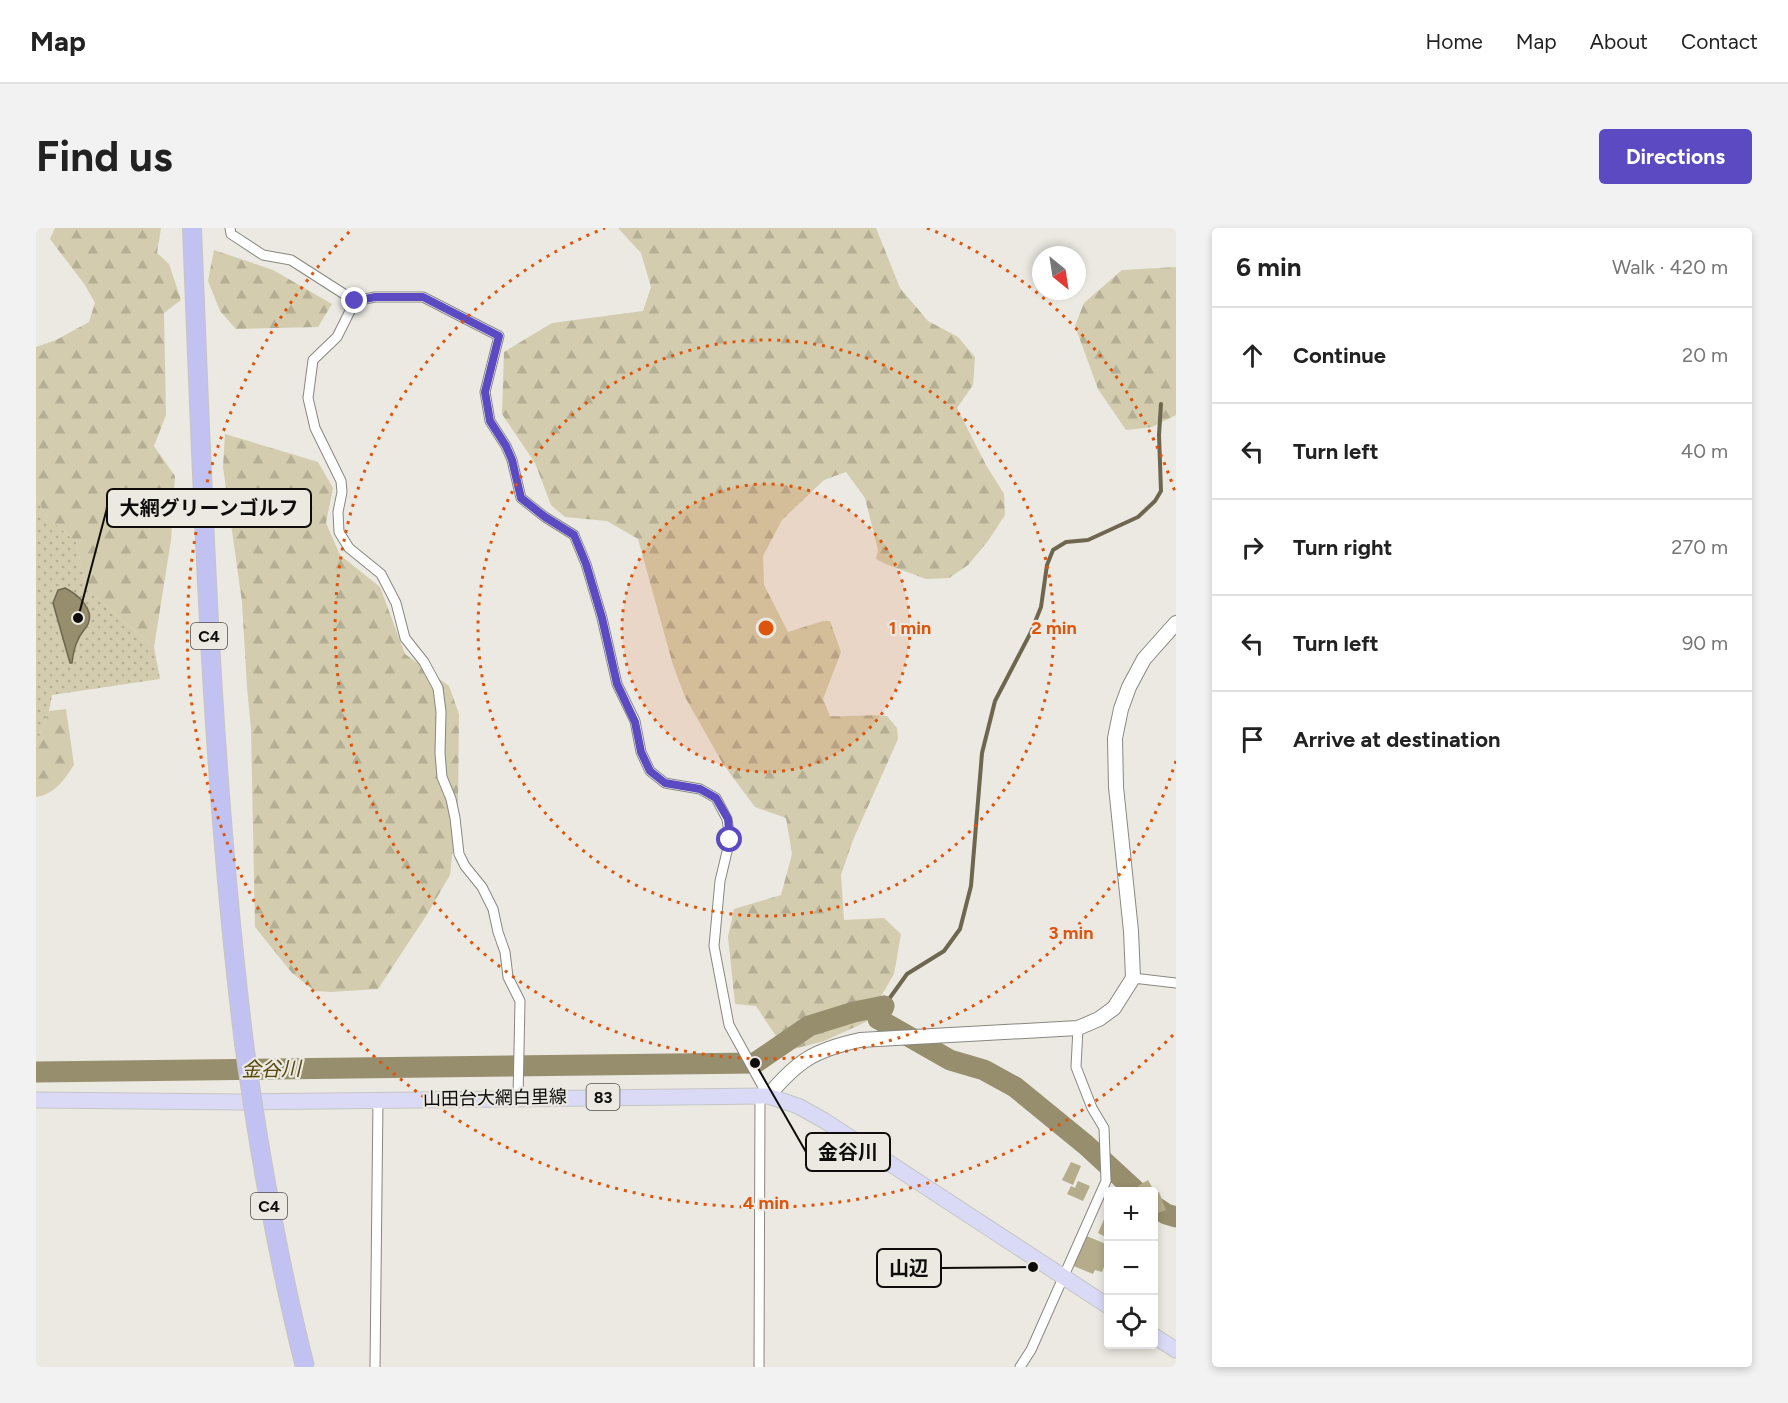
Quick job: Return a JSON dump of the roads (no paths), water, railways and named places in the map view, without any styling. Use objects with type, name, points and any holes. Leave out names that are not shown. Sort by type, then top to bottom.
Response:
[{"type":"highway","name":"C4","points":[[192,228],[210,669],[232,940],[258,1141],[274,1230],[305,1367]]},
{"type":"main road","name":"山田台大網白里線","points":[[36,1100],[240,1102],[764,1096],[798,1106],[825,1121],[1104,1303]]},
{"type":"main road","points":[[1158,1339],[1176,1350]]},
{"type":"street","points":[[230,228],[231,234],[263,255],[291,260],[355,301],[375,297],[423,297],[499,336],[485,392],[490,421],[512,460],[521,498],[545,517],[574,535],[586,564],[599,607],[617,684],[635,722],[641,752],[650,771],[665,783],[700,789],[716,798],[728,819],[730,840],[720,881],[714,946],[729,1025],[764,1096],[759,1367]]},
{"type":"street","points":[[355,301],[337,338],[314,360],[308,398],[315,428],[341,481],[339,532],[349,548],[381,574],[396,603],[405,638],[424,662],[438,688],[441,712],[442,777],[451,799],[459,854],[465,866],[482,887],[493,909],[505,951],[508,977],[520,1002],[518,1098]]},
{"type":"street","points":[[764,1096],[801,1061],[834,1045],[851,1041],[1078,1028],[1100,1019],[1114,1008],[1127,992],[1133,978],[1131,931],[1116,787],[1115,738],[1121,709],[1129,687],[1144,659],[1176,623]]},
{"type":"street","points":[[1133,978],[1176,983]]},
{"type":"street","points":[[1020,1367],[1031,1350],[1062,1275],[1106,1181],[1104,1128],[1092,1108],[1076,1067],[1078,1028]]},
{"type":"street","points":[[375,1367],[378,1100]]},
{"type":"waterway","points":[[884,1006],[907,974],[944,951],[960,929],[971,886],[982,753],[995,701],[1031,632],[1041,607],[1047,565],[1053,550],[1066,542],[1088,540],[1138,517],[1155,501],[1161,491],[1159,435],[1161,404]]},
{"type":"waterway","name":"金谷川","points":[[884,1006],[878,1019],[950,1060],[984,1070],[1015,1087],[1086,1145],[1132,1187]]},
{"type":"waterway","name":"金谷川","points":[[36,1072],[755,1063],[809,1026],[854,1012],[884,1006]]},
{"type":"waterway","name":"金谷川","points":[[1158,1209],[1176,1217]]},
{"type":"place","name":"大網グリーンゴルフ","points":[[78,618]]},
{"type":"place","name":"金谷川","points":[[755,1063]]},
{"type":"place","name":"山辺","points":[[1033,1267]]}]
